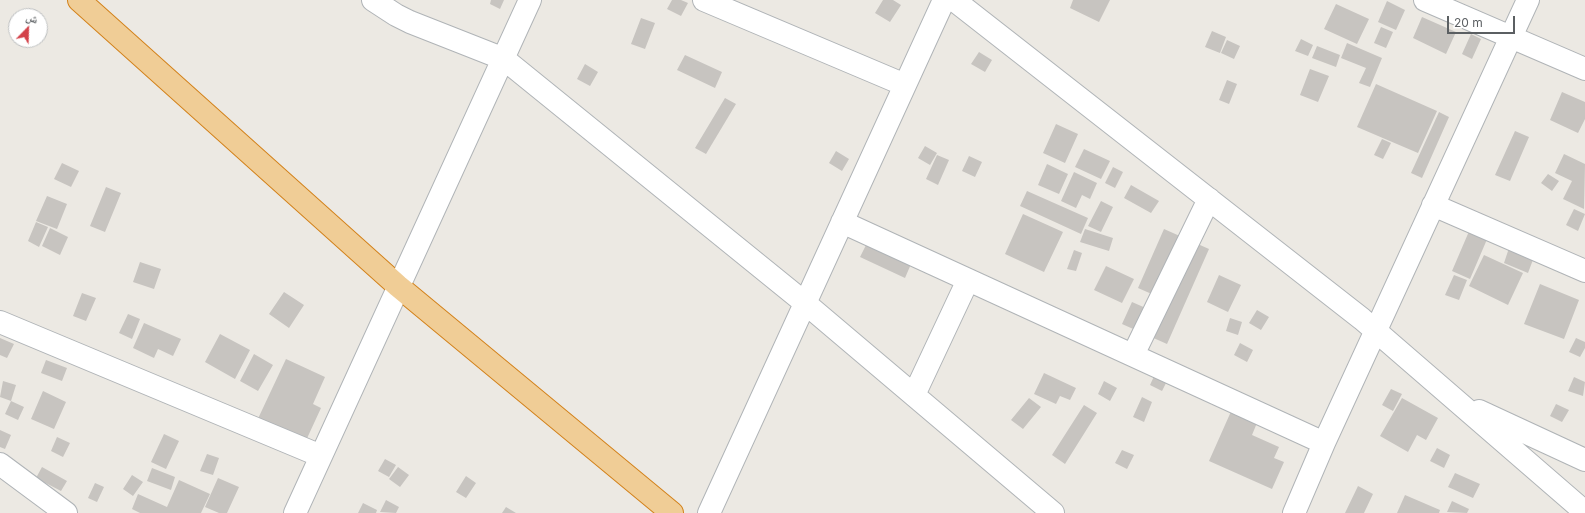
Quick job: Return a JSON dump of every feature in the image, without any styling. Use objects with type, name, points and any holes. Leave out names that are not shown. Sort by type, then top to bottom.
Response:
[{"type":"highway","points":[[79,0],[398,286],[672,513]]},
{"type":"street","points":[[373,0],[410,22],[504,59],[805,303],[1053,513]]},
{"type":"street","points":[[295,513],[530,0]]},
{"type":"street","points":[[704,0],[905,85]]},
{"type":"street","points":[[709,513],[944,0]]},
{"type":"street","points":[[954,0],[1209,199],[1376,332],[1585,512]]},
{"type":"street","points":[[1425,0],[1585,69]]},
{"type":"street","points":[[1294,513],[1324,443],[1376,332],[1433,204],[1512,38],[1528,0]]},
{"type":"street","points":[[1133,355],[1209,199]]},
{"type":"street","points":[[1433,204],[1585,271]]},
{"type":"street","points":[[842,222],[1324,443]]},
{"type":"street","points":[[914,395],[968,280]]},
{"type":"street","points":[[0,322],[320,456]]},
{"type":"street","points":[[1456,401],[1585,460]]},
{"type":"street","points":[[0,464],[66,513]]},
{"type":"building","points":[[491,0],[504,0],[500,9],[490,4]]},
{"type":"building","points":[[672,0],[681,0],[688,3],[681,16],[667,9]]},
{"type":"building","points":[[883,0],[893,0],[901,5],[890,22],[875,13]]},
{"type":"building","points":[[1073,0],[1110,0],[1099,22],[1070,8]]},
{"type":"building","points":[[1387,1],[1405,10],[1396,30],[1378,22]]},
{"type":"building","points":[[1336,4],[1369,19],[1357,44],[1324,29]]},
{"type":"building","points":[[1422,17],[1456,32],[1446,54],[1413,38]]},
{"type":"building","points":[[641,18],[655,23],[645,49],[631,44]]},
{"type":"building","points":[[1381,27],[1393,32],[1386,48],[1374,43]]},
{"type":"building","points":[[1212,31],[1226,37],[1220,53],[1205,47]]},
{"type":"building","points":[[1471,34],[1481,39],[1472,59],[1462,54]]},
{"type":"building","points":[[1301,39],[1313,45],[1308,56],[1295,51]]},
{"type":"building","points":[[1227,40],[1240,46],[1234,59],[1221,53]]},
{"type":"building","points":[[1347,43],[1382,58],[1370,87],[1359,83],[1366,68],[1341,58]]},
{"type":"building","points":[[1317,46],[1340,55],[1336,67],[1312,58]]},
{"type":"building","points":[[979,52],[992,60],[985,72],[971,64]]},
{"type":"building","points":[[685,55],[722,72],[715,88],[677,70]]},
{"type":"building","points":[[585,64],[598,72],[590,86],[577,79]]},
{"type":"building","points":[[1310,69],[1329,76],[1318,102],[1300,95]]},
{"type":"building","points":[[1227,80],[1237,84],[1229,104],[1219,100]]},
{"type":"building","points":[[1376,84],[1437,111],[1418,153],[1357,127]]},
{"type":"building","points":[[1562,92],[1585,102],[1585,119],[1578,133],[1550,120]]},
{"type":"building","points":[[725,98],[736,104],[706,154],[695,148]]},
{"type":"building","points":[[1439,112],[1449,117],[1422,178],[1411,173]]},
{"type":"building","points":[[1056,124],[1078,134],[1065,163],[1043,153]]},
{"type":"building","points":[[1515,131],[1529,137],[1510,181],[1495,175]]},
{"type":"building","points":[[1382,139],[1391,143],[1383,159],[1374,155]]},
{"type":"building","points":[[925,146],[937,153],[930,165],[918,158]]},
{"type":"building","points":[[1084,149],[1110,161],[1101,179],[1075,167]]},
{"type":"building","points":[[836,151],[849,159],[842,171],[829,163]]},
{"type":"building","points":[[1564,154],[1585,164],[1584,209],[1563,199],[1572,181],[1555,173]]},
{"type":"building","points":[[937,155],[949,160],[938,185],[926,179]]},
{"type":"building","points":[[969,156],[982,162],[975,177],[962,171]]},
{"type":"building","points":[[62,163],[79,171],[71,187],[54,179]]},
{"type":"building","points":[[1047,164],[1068,174],[1059,194],[1038,185]]},
{"type":"building","points":[[1113,167],[1123,172],[1115,188],[1105,183]]},
{"type":"building","points":[[1074,172],[1097,183],[1090,199],[1082,195],[1076,208],[1061,201]]},
{"type":"building","points":[[1548,174],[1559,181],[1552,191],[1541,183]]},
{"type":"building","points":[[1131,185],[1159,201],[1151,213],[1124,198]]},
{"type":"building","points":[[106,187],[121,193],[105,232],[90,226]]},
{"type":"building","points":[[1027,191],[1088,218],[1081,234],[1020,206]]},
{"type":"building","points":[[47,196],[67,204],[57,229],[36,221]]},
{"type":"building","points":[[1101,201],[1113,207],[1101,232],[1088,226]]},
{"type":"building","points":[[1574,209],[1585,214],[1578,231],[1566,225]]},
{"type":"building","points":[[1023,214],[1063,232],[1044,272],[1005,254]]},
{"type":"building","points":[[36,222],[48,227],[39,247],[28,241]]},
{"type":"building","points":[[50,228],[68,237],[60,255],[42,246]]},
{"type":"building","points":[[1085,229],[1113,238],[1109,251],[1080,242]]},
{"type":"building","points":[[1164,229],[1209,249],[1167,344],[1122,324],[1132,302],[1148,309],[1154,295],[1138,288]]},
{"type":"building","points":[[1470,229],[1488,237],[1470,279],[1452,271]]},
{"type":"building","points":[[867,243],[911,264],[905,278],[860,257]]},
{"type":"building","points":[[1509,248],[1534,257],[1528,273],[1504,263]]},
{"type":"building","points":[[1074,250],[1082,253],[1076,271],[1067,269]]},
{"type":"building","points":[[1484,255],[1523,273],[1508,305],[1469,286]]},
{"type":"building","points":[[140,262],[161,269],[154,289],[133,282]]},
{"type":"building","points":[[1106,266],[1134,279],[1122,303],[1094,290]]},
{"type":"building","points":[[1219,275],[1241,285],[1228,312],[1207,302]]},
{"type":"building","points":[[1454,275],[1467,280],[1459,300],[1445,295]]},
{"type":"building","points":[[1540,284],[1579,300],[1564,339],[1524,324]]},
{"type":"building","points":[[284,292],[304,305],[289,328],[269,314]]},
{"type":"building","points":[[82,293],[96,298],[86,321],[73,316]]},
{"type":"building","points":[[1257,310],[1269,317],[1261,330],[1249,323]]},
{"type":"building","points":[[128,314],[140,319],[132,339],[119,333]]},
{"type":"building","points":[[1230,318],[1242,322],[1238,335],[1226,331]]},
{"type":"building","points":[[144,323],[181,339],[173,356],[158,349],[154,358],[133,348]]},
{"type":"building","points":[[220,334],[250,350],[235,379],[205,362]]},
{"type":"building","points":[[0,338],[14,344],[7,358],[0,355]]},
{"type":"building","points":[[1576,338],[1585,342],[1585,348],[1580,357],[1569,352]]},
{"type":"building","points":[[1240,343],[1253,350],[1247,362],[1234,355]]},
{"type":"building","points":[[254,354],[273,365],[258,391],[240,381]]},
{"type":"building","points":[[286,359],[325,377],[313,404],[321,408],[303,447],[255,425]]},
{"type":"building","points":[[46,360],[67,368],[62,381],[41,373]]},
{"type":"building","points":[[1156,372],[1168,379],[1162,391],[1150,385]]},
{"type":"building","points":[[1044,373],[1076,388],[1070,400],[1060,396],[1056,404],[1034,394]]},
{"type":"building","points":[[1574,377],[1585,382],[1583,396],[1568,391]]},
{"type":"building","points":[[3,381],[16,385],[11,401],[0,397]]},
{"type":"building","points":[[1104,381],[1117,388],[1110,401],[1098,394]]},
{"type":"building","points":[[1391,389],[1402,394],[1393,411],[1382,405]]},
{"type":"building","points":[[43,391],[66,402],[54,429],[31,419]]},
{"type":"building","points":[[1142,397],[1152,402],[1144,422],[1133,417]]},
{"type":"building","points":[[1029,398],[1041,407],[1023,429],[1011,420]]},
{"type":"building","points":[[1402,398],[1438,418],[1426,440],[1417,435],[1408,452],[1380,436]]},
{"type":"building","points":[[11,401],[24,407],[18,420],[5,414]]},
{"type":"building","points":[[1556,404],[1569,410],[1562,422],[1550,416]]},
{"type":"building","points":[[1084,405],[1097,413],[1065,464],[1052,455]]},
{"type":"building","points":[[1233,407],[1259,418],[1252,435],[1279,447],[1274,458],[1284,462],[1272,489],[1209,461]]},
{"type":"building","points":[[0,430],[11,435],[5,449],[0,447]]},
{"type":"building","points":[[164,434],[179,441],[166,469],[151,462]]},
{"type":"building","points":[[57,437],[70,443],[63,457],[51,451]]},
{"type":"building","points":[[1437,448],[1450,455],[1444,468],[1430,461]]},
{"type":"building","points":[[1122,450],[1134,455],[1127,469],[1115,463]]},
{"type":"building","points":[[207,454],[219,458],[213,475],[200,471]]},
{"type":"building","points":[[385,459],[396,465],[389,477],[378,471]]},
{"type":"building","points":[[42,467],[67,481],[61,491],[36,478]]},
{"type":"building","points":[[398,467],[409,475],[400,487],[389,479]]},
{"type":"building","points":[[152,468],[175,477],[171,490],[147,481]]},
{"type":"building","points":[[1455,473],[1480,484],[1473,498],[1448,487]]},
{"type":"building","points":[[132,475],[143,482],[133,496],[123,489]]},
{"type":"building","points":[[466,476],[476,483],[466,498],[456,492]]},
{"type":"building","points":[[218,478],[239,487],[227,513],[219,513],[205,507]]},
{"type":"building","points":[[179,480],[210,494],[201,513],[140,513],[132,509],[138,494],[167,507]]},
{"type":"building","points":[[95,483],[104,487],[97,502],[88,498]]},
{"type":"building","points":[[1358,486],[1373,494],[1364,513],[1345,513]]},
{"type":"building","points":[[1405,495],[1440,510],[1439,513],[1397,513]]},
{"type":"building","points":[[386,500],[399,507],[396,513],[380,512]]},
{"type":"building","points":[[1452,501],[1469,509],[1467,513],[1447,512]]},
{"type":"building","points":[[363,503],[377,510],[376,513],[358,513]]},
{"type":"building","points":[[506,507],[516,513],[502,513]]}]
